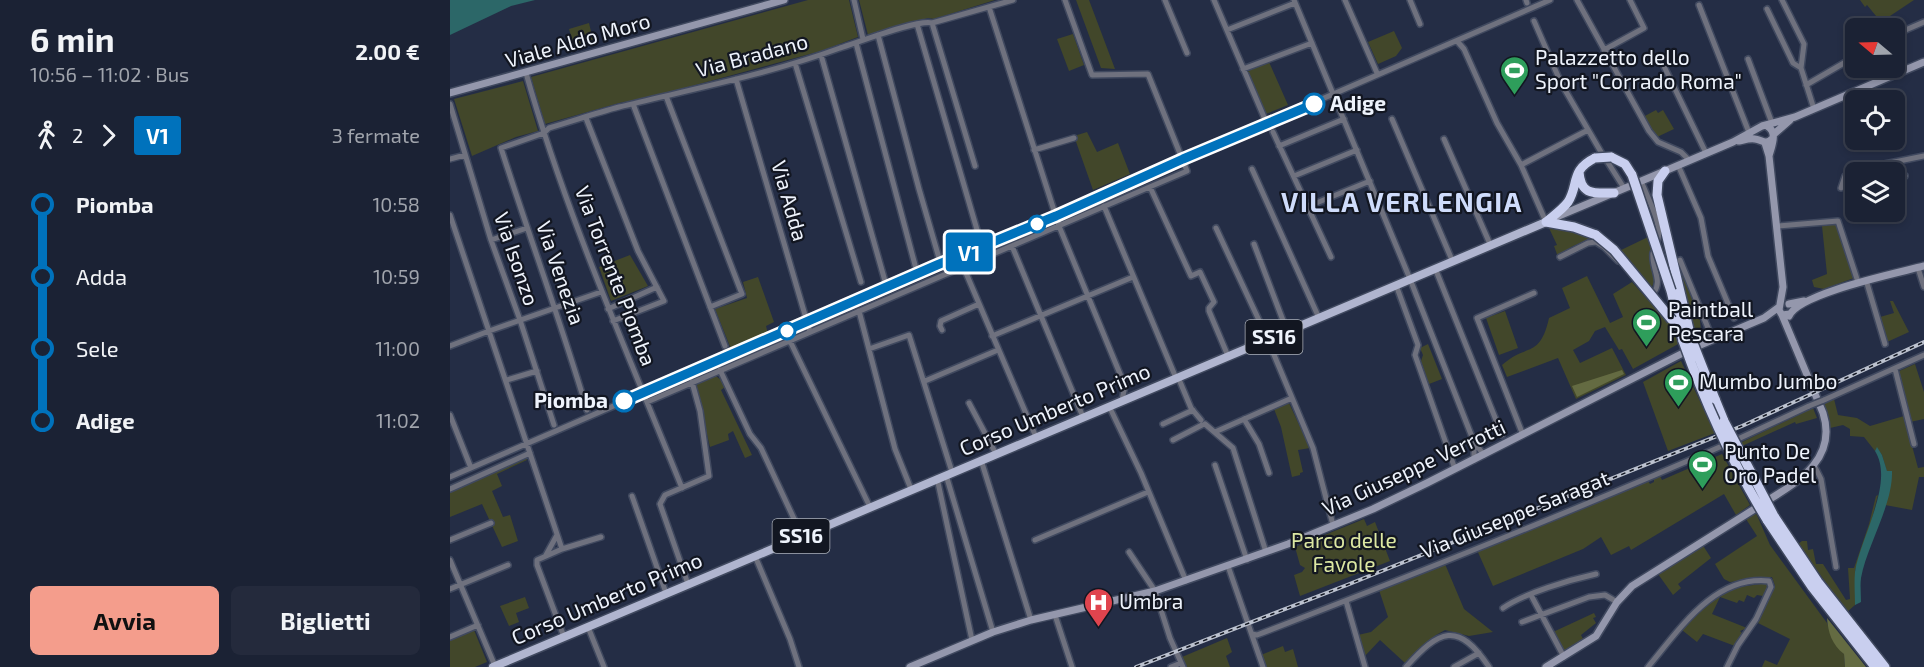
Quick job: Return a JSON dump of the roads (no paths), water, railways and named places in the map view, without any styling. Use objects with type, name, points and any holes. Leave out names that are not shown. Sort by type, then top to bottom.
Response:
[{"type":"highway","points":[[1546,222],[1567,203],[1575,178],[1588,161],[1598,155],[1625,164],[1638,180],[1677,318],[1771,518],[1808,567],[1875,667]]},
{"type":"highway","points":[[1665,171],[1658,181],[1657,195],[1687,339]]},
{"type":"highway","points":[[1579,172],[1581,184],[1588,191],[1614,193]]},
{"type":"highway","points":[[1546,222],[1574,227],[1596,235],[1614,250],[1677,318]]},
{"type":"highway","points":[[1836,611],[1885,667]]},
{"type":"main road","name":"Corso Umberto Primo","points":[[494,667],[1137,393],[1546,222]]},
{"type":"street","name":"Viale Aldo Moro","points":[[450,93],[784,0]]},
{"type":"street","points":[[854,0],[863,39]]},
{"type":"street","name":"Via Bradano","points":[[501,148],[544,134],[549,128],[795,63],[863,39],[928,21],[932,23],[1013,0]]},
{"type":"street","points":[[647,402],[1187,171],[1148,74],[1092,75],[1065,0]]},
{"type":"street","points":[[1165,0],[1187,53]]},
{"type":"street","points":[[1215,0],[1264,117]]},
{"type":"street","points":[[1345,0],[1377,73]]},
{"type":"street","points":[[1410,0],[1420,24]]},
{"type":"street","points":[[450,477],[1183,159],[1334,96],[1550,0]]},
{"type":"street","points":[[1577,0],[1652,135],[1660,144],[1682,152],[1689,160]]},
{"type":"street","points":[[1604,50],[1644,28],[1630,0]]},
{"type":"street","points":[[1782,0],[1804,44],[1801,68],[1814,109]]},
{"type":"street","points":[[1227,30],[1294,2],[1410,279],[1474,442],[1484,455]]},
{"type":"street","points":[[1699,5],[1756,139],[1769,156]]},
{"type":"street","points":[[989,7],[1059,226],[1125,386],[1122,400]]},
{"type":"street","points":[[1767,9],[1793,63],[1801,68]]},
{"type":"street","points":[[1534,21],[1558,76],[1588,130],[1598,155]]},
{"type":"street","points":[[1905,30],[1924,22]]},
{"type":"street","points":[[932,23],[975,166]]},
{"type":"street","points":[[917,24],[981,240]]},
{"type":"street","points":[[878,35],[939,258]]},
{"type":"street","points":[[1458,41],[1464,49],[1497,123],[1521,165],[1546,222]]},
{"type":"street","points":[[856,43],[915,265]]},
{"type":"street","points":[[1243,69],[1312,43]]},
{"type":"street","points":[[821,55],[885,281]]},
{"type":"street","points":[[1659,56],[1706,153]]},
{"type":"street","points":[[1748,59],[1772,129],[1769,156],[1789,331],[1823,413],[1826,426],[1822,448],[1814,465],[1801,479],[1770,499]]},
{"type":"street","points":[[1806,85],[1845,62]]},
{"type":"street","points":[[1756,139],[1759,129],[1795,117],[1924,62]]},
{"type":"street","points":[[795,63],[861,282]]},
{"type":"street","name":"Via Torrente Piomba","points":[[526,73],[544,134],[608,309],[681,488]]},
{"type":"street","name":"Via Adda","points":[[736,79],[810,332]]},
{"type":"street","points":[[666,96],[742,294],[710,307]]},
{"type":"street","name":"Via Isonzo","points":[[450,104],[491,240],[554,425]]},
{"type":"street","points":[[633,104],[725,346]]},
{"type":"street","points":[[1658,239],[1660,234],[1658,224],[1638,180],[1733,142],[1756,139],[1770,142],[1773,136],[1795,117]]},
{"type":"street","points":[[586,118],[638,251],[664,301],[613,321]]},
{"type":"street","points":[[1279,146],[1344,119]]},
{"type":"street","points":[[1392,119],[1452,260]]},
{"type":"street","points":[[1521,165],[1588,130]]},
{"type":"street","points":[[1273,132],[1331,257]]},
{"type":"street","points":[[1034,150],[1074,138]]},
{"type":"street","points":[[1444,139],[1490,244]]},
{"type":"street","name":"Via Venezia","points":[[501,148],[556,308],[587,410]]},
{"type":"street","points":[[1294,176],[1357,150]]},
{"type":"street","points":[[450,159],[465,155]]},
{"type":"street","points":[[1894,162],[1924,156]]},
{"type":"street","points":[[1609,159],[1627,187]]},
{"type":"street","points":[[1678,165],[1702,220],[1708,256],[1734,318]]},
{"type":"street","points":[[1252,169],[1319,318]]},
{"type":"street","points":[[1841,188],[1845,178]]},
{"type":"street","points":[[1309,206],[1370,182]]},
{"type":"street","points":[[1150,187],[1191,276],[1200,272],[1208,289],[1214,302],[1209,311],[1228,356]]},
{"type":"street","name":"Corso Umberto Primo","points":[[1546,222],[1627,187]]},
{"type":"street","points":[[1104,206],[1177,378],[1193,410],[1203,423],[1233,448],[1266,552]]},
{"type":"street","points":[[450,214],[562,549]]},
{"type":"street","points":[[1777,226],[1838,220],[1885,344]]},
{"type":"street","points":[[491,240],[527,228]]},
{"type":"street","points":[[1216,228],[1267,339],[1313,448],[1333,525]]},
{"type":"street","points":[[1560,257],[1588,243],[1598,243],[1609,251],[1645,293],[1652,293],[1659,282],[1653,253]]},
{"type":"street","points":[[1254,244],[1287,332]]},
{"type":"street","points":[[1012,246],[1083,417]]},
{"type":"street","points":[[1680,260],[1713,340]]},
{"type":"street","points":[[963,266],[1036,437]]},
{"type":"street","points":[[1698,346],[1785,309],[1862,281],[1921,267],[1924,287]]},
{"type":"street","points":[[1435,268],[1502,435]]},
{"type":"street","points":[[992,336],[1133,277]]},
{"type":"street","points":[[1396,285],[1418,345],[1415,355],[1455,469]]},
{"type":"street","points":[[608,309],[657,287]]},
{"type":"street","points":[[450,346],[602,292]]},
{"type":"street","points":[[1523,435],[1477,318],[1534,293]]},
{"type":"street","points":[[942,330],[941,321],[979,304]]},
{"type":"street","points":[[859,311],[895,449],[911,489]]},
{"type":"street","points":[[869,349],[909,336],[993,632]]},
{"type":"street","points":[[790,341],[870,507]]},
{"type":"street","points":[[925,381],[998,350]]},
{"type":"street","name":"Via Giuseppe Verrotti","points":[[913,666],[993,632],[1031,620],[1155,591],[1247,560],[1387,502],[1683,353]]},
{"type":"street","points":[[1738,439],[1924,356]]},
{"type":"street","points":[[1894,369],[1914,444]]},
{"type":"street","points":[[720,370],[750,434],[761,448],[802,536]]},
{"type":"street","points":[[507,380],[537,371]]},
{"type":"street","points":[[688,584],[660,504],[665,495],[709,476],[700,411],[692,382]]},
{"type":"street","points":[[1125,386],[1137,393]]},
{"type":"street","points":[[1215,432],[1292,398]]},
{"type":"street","points":[[969,403],[996,454]]},
{"type":"street","points":[[1109,406],[1186,581]]},
{"type":"street","points":[[1163,424],[1193,410]]},
{"type":"street","points":[[450,415],[471,468]]},
{"type":"street","points":[[1244,419],[1259,444],[1269,473]]},
{"type":"street","points":[[1173,440],[1203,423]]},
{"type":"street","points":[[1474,442],[1474,460]]},
{"type":"street","name":"Via Giuseppe Saragat","points":[[1252,634],[1346,601],[1606,497],[1722,446]]},
{"type":"street","points":[[450,489],[530,453]]},
{"type":"street","points":[[981,460],[1031,620]]},
{"type":"street","points":[[1215,465],[1247,560]]},
{"type":"street","points":[[1814,465],[1821,479],[1836,567]]},
{"type":"street","points":[[937,478],[972,640]]},
{"type":"street","points":[[1035,540],[1148,492]]},
{"type":"street","points":[[632,496],[666,593]]},
{"type":"street","points":[[1546,667],[1596,636],[1617,602],[1632,586],[1756,508]]},
{"type":"street","points":[[450,540],[491,523]]},
{"type":"street","points":[[545,556],[557,535]]},
{"type":"street","points":[[564,637],[537,560],[562,549],[601,537]]},
{"type":"street","points":[[1129,552],[1155,591],[1170,638],[1182,665],[1171,667]]},
{"type":"street","points":[[755,556],[790,639],[799,667]]},
{"type":"street","points":[[450,560],[494,667]]},
{"type":"street","points":[[450,588],[508,565]]},
{"type":"street","points":[[1228,566],[1263,667]]},
{"type":"street","points":[[1503,608],[1532,595],[1596,574]]},
{"type":"street","points":[[1648,667],[1683,626],[1717,593],[1734,585],[1769,580],[1771,587],[1756,619],[1726,667]]},
{"type":"street","points":[[1532,595],[1564,657]]},
{"type":"street","points":[[1522,622],[1597,595],[1605,595],[1617,602]]},
{"type":"street","points":[[1346,601],[1365,667]]},
{"type":"street","points":[[1056,615],[1072,667]]},
{"type":"street","points":[[450,637],[478,625]]},
{"type":"street","points":[[588,627],[604,667]]},
{"type":"street","points":[[1406,667],[1427,644],[1445,634],[1465,640],[1479,653],[1489,667]]},
{"type":"street","points":[[1454,667],[1479,653]]},
{"type":"railway","points":[[1136,667],[1742,426],[1924,342]]},
{"type":"place","name":"Palazzetto dello Sport \"Corrado Roma\"","points":[[1514,96]]},
{"type":"place","name":"Adige","points":[[1314,104]]},
{"type":"place","name":"Paintball Pescara","points":[[1647,348]]},
{"type":"place","name":"Piomba","points":[[624,401]]},
{"type":"place","name":"Mumbo Jumbo","points":[[1678,408]]},
{"type":"place","name":"Punto De Oro Padel","points":[[1703,490]]},
{"type":"place","name":"Umbra","points":[[1098,628]]},
{"type":"district","name":"VILLA VERLENGIA","points":[[1402,203]]},
{"type":"park label","name":"Parco delle Favole","points":[[1344,553]]}]
